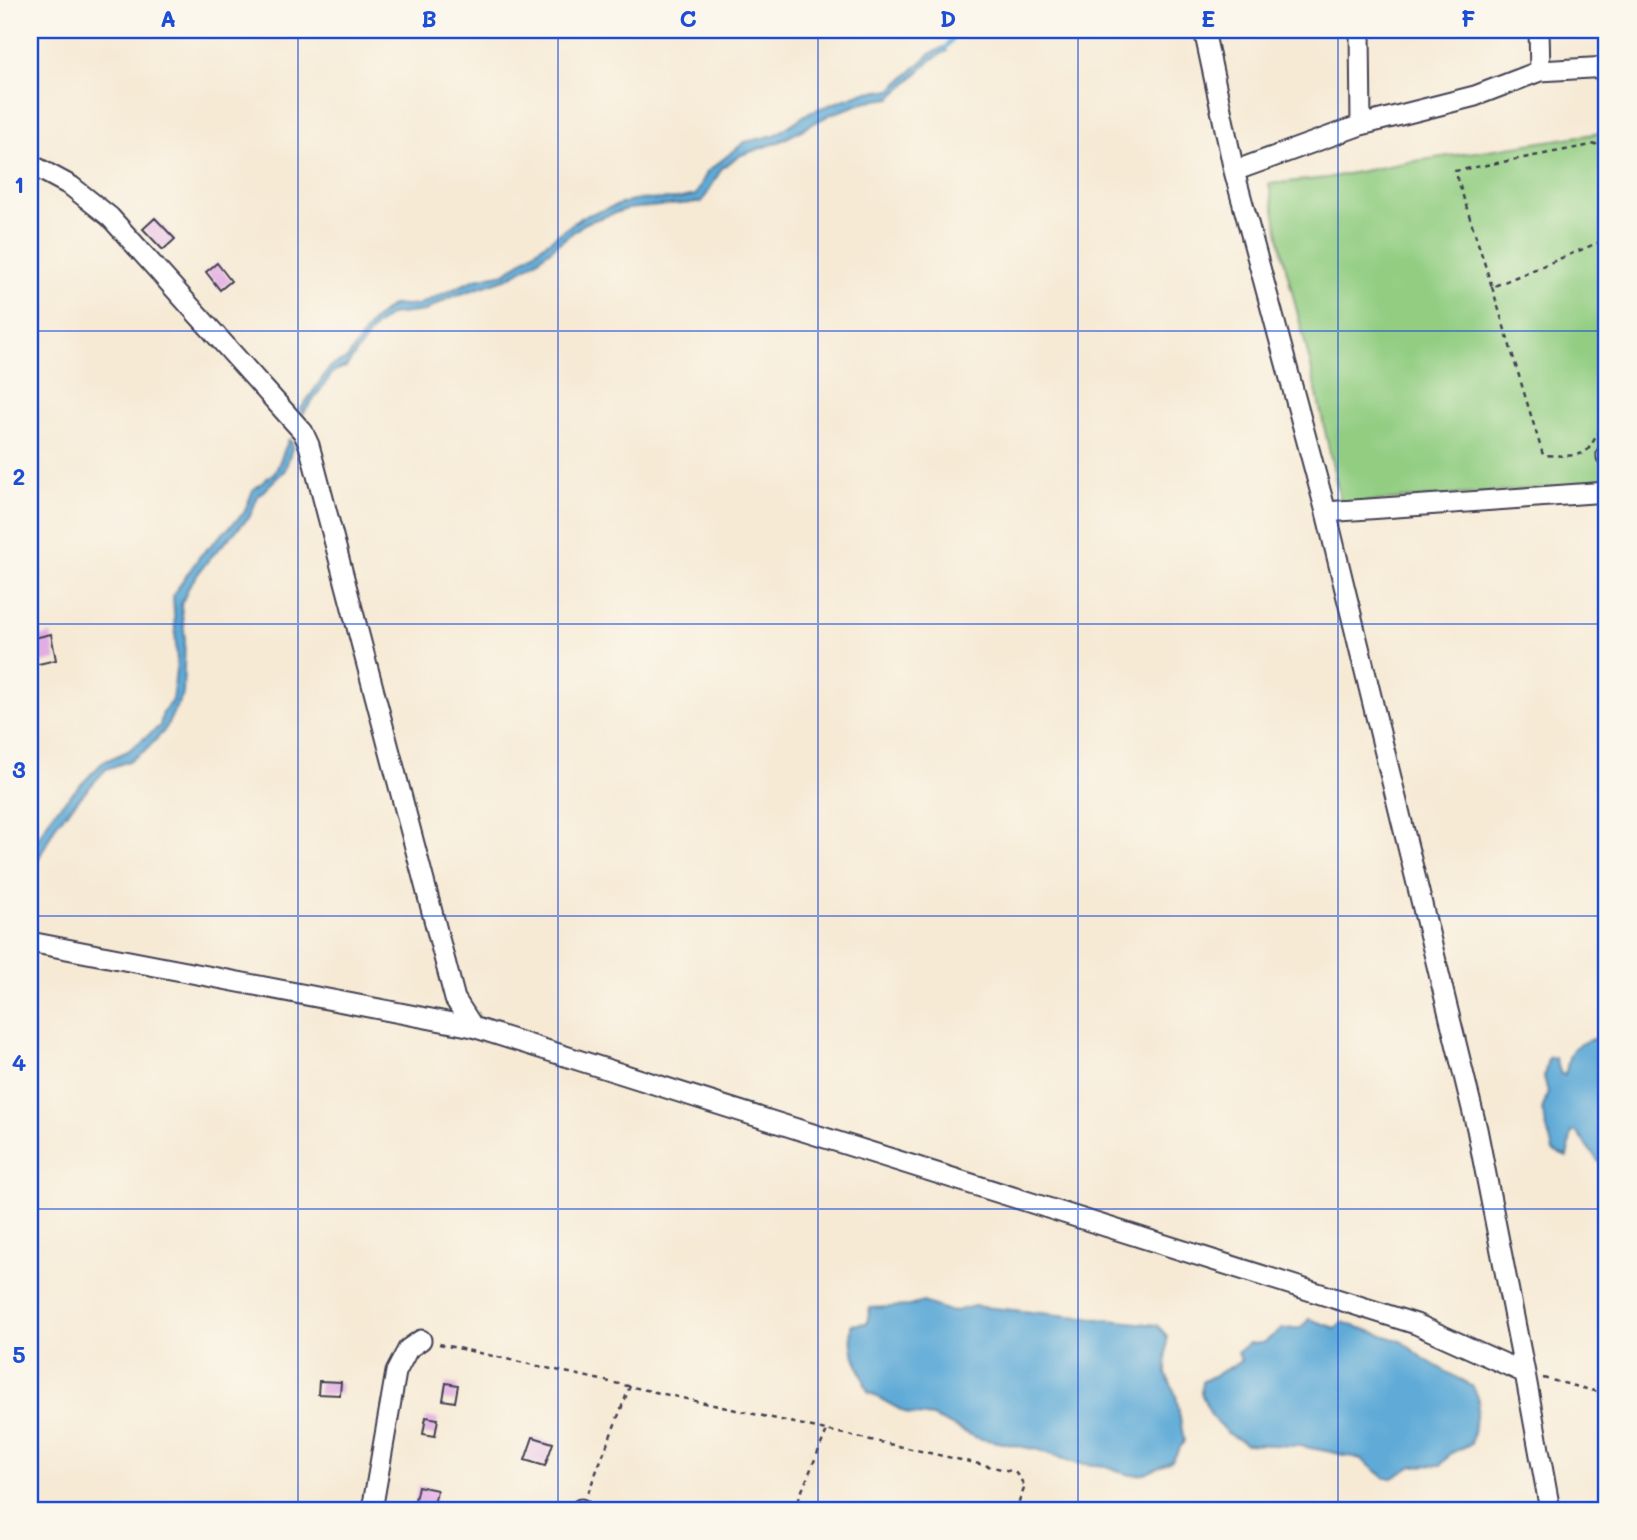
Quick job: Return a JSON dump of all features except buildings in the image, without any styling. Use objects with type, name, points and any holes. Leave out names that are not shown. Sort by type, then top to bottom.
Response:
[{"type":"street","points":[[1204,30],[1234,171],[1326,512],[1477,1129],[1550,1510]]},
{"type":"street","points":[[1360,30],[1361,125]]},
{"type":"street","points":[[1539,30],[1540,71]]},
{"type":"street","points":[[1234,171],[1361,125],[1475,96],[1540,71],[1607,67]]},
{"type":"street","points":[[30,164],[71,186],[110,217],[298,427],[309,445],[455,999],[473,1027]]},
{"type":"street","points":[[1326,512],[1607,492]]},
{"type":"street","points":[[30,942],[473,1027],[1416,1324],[1525,1373]]},
{"type":"street","points":[[372,1510],[396,1372],[408,1349],[421,1340]]},
{"type":"path","points":[[1607,142],[1455,171],[1543,455],[1581,454],[1588,450],[1597,433],[1607,426]]},
{"type":"path","points":[[1492,287],[1607,239]]},
{"type":"path","points":[[421,1340],[1014,1472],[1025,1486],[1016,1510]]},
{"type":"path","points":[[1525,1373],[1607,1394]]},
{"type":"path","points":[[581,1510],[630,1386]]},
{"type":"path","points":[[794,1510],[827,1430]]},
{"type":"green space","points":[[1607,132],[1607,483],[1341,504],[1310,362],[1283,256],[1269,184],[1327,178],[1409,162]]},
{"type":"water","points":[[944,47],[947,51],[931,60],[891,98],[868,101],[829,115],[779,142],[741,155],[722,168],[702,202],[627,209],[585,223],[532,264],[508,278],[449,298],[425,311],[390,315],[375,327],[346,367],[334,371],[303,414],[300,410],[331,366],[347,359],[372,322],[392,305],[418,305],[476,279],[505,273],[582,217],[633,200],[676,199],[696,195],[707,172],[745,142],[775,135],[810,112],[865,92],[891,90],[930,54]]},
{"type":"water","points":[[289,439],[293,445],[285,470],[258,496],[250,516],[209,559],[189,586],[181,605],[185,638],[183,694],[164,731],[147,749],[129,761],[106,769],[57,823],[30,875],[30,852],[53,813],[103,762],[128,751],[160,726],[163,712],[172,701],[177,662],[173,595],[200,556],[244,513],[253,490],[276,471]]},
{"type":"water","points":[[1607,1037],[1606,1164],[1599,1162],[1576,1132],[1572,1132],[1567,1157],[1553,1151],[1542,1110],[1548,1092],[1544,1077],[1548,1058],[1555,1057],[1561,1074],[1565,1075],[1570,1054],[1576,1046]]},
{"type":"water","points":[[923,1302],[952,1312],[974,1306],[1157,1325],[1167,1336],[1166,1374],[1176,1395],[1184,1441],[1172,1461],[1145,1474],[1130,1475],[1106,1466],[1075,1463],[1039,1450],[977,1438],[933,1417],[908,1414],[868,1392],[852,1348],[851,1325],[867,1323],[870,1308],[909,1306]]},
{"type":"water","points":[[1309,1319],[1335,1328],[1342,1322],[1401,1341],[1426,1360],[1473,1387],[1479,1400],[1471,1444],[1451,1453],[1441,1465],[1413,1466],[1393,1478],[1385,1478],[1361,1459],[1300,1446],[1246,1444],[1226,1432],[1211,1415],[1201,1393],[1202,1382],[1238,1363],[1241,1360],[1237,1353],[1249,1343],[1263,1343],[1282,1329],[1301,1328]]},
{"type":"waterway","points":[[943,51],[959,30]]}]
